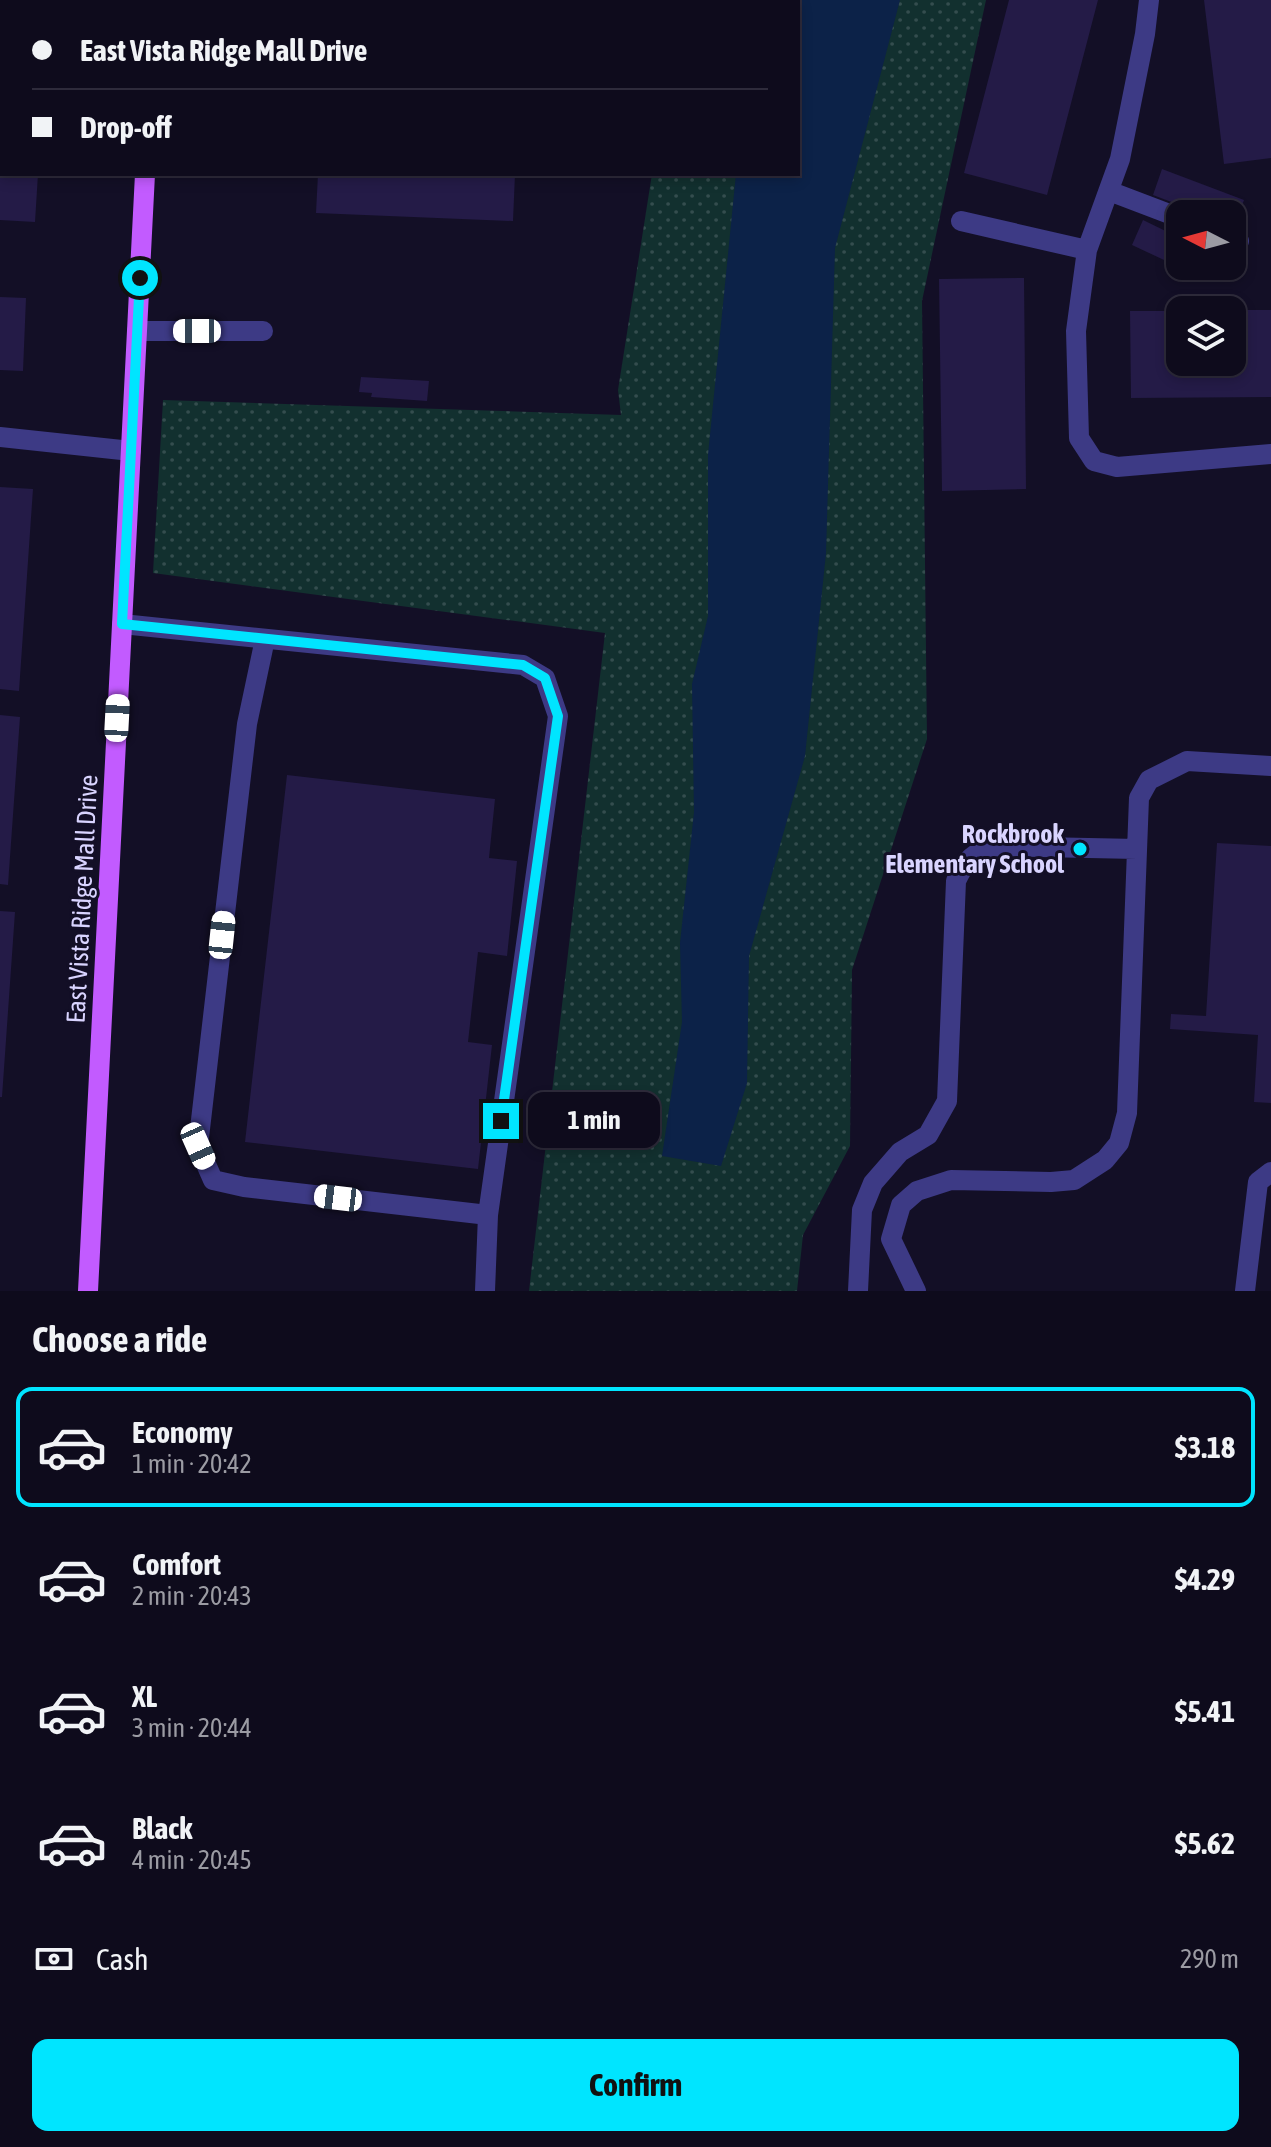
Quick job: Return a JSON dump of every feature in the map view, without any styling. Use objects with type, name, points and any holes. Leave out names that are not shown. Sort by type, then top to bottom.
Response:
[{"type":"main road","name":"East Vista Ridge Mall Drive","points":[[88,1291],[145,176]]},
{"type":"street","points":[[1149,0],[1120,159],[1087,250],[1076,331],[1079,438],[1094,461],[1117,467],[1271,454]]},
{"type":"street","points":[[1109,191],[1166,213]]},
{"type":"street","points":[[961,221],[1087,250]]},
{"type":"street","points":[[137,331],[263,331]]},
{"type":"street","points":[[0,437],[131,451]]},
{"type":"street","points":[[122,624],[523,665],[545,678],[558,716],[488,1215],[485,1291]]},
{"type":"street","points":[[265,639],[247,724],[198,1146],[213,1180],[244,1187],[488,1215]]},
{"type":"street","points":[[916,1291],[891,1239],[901,1205],[917,1191],[951,1180],[1074,1180],[1105,1160],[1119,1143],[1127,1113],[1139,798],[1149,780],[1187,761],[1271,766]]},
{"type":"street","points":[[858,1291],[862,1210],[873,1183],[900,1152],[928,1135],[947,1101],[956,881],[964,863],[977,851],[997,846],[1137,849]]},
{"type":"street","points":[[1245,1291],[1258,1182],[1271,1172]]},
{"type":"green space","points":[[800,0],[986,0],[922,301],[927,739],[852,970],[850,1146],[803,1235],[797,1291],[529,1291],[605,633],[153,573],[163,400],[621,415],[618,390],[652,176],[800,176]]},
{"type":"water","points":[[800,0],[900,0],[835,248],[826,553],[805,756],[749,956],[747,1083],[721,1166],[662,1156],[682,1022],[680,943],[694,812],[692,684],[708,616],[708,455],[736,176],[800,176]]},
{"type":"building","points":[[1009,0],[1098,0],[1047,195],[964,173]]},
{"type":"building","points":[[1204,0],[1271,0],[1271,158],[1224,164]]},
{"type":"building","points":[[1162,169],[1244,200],[1166,200],[1153,195]]},
{"type":"building","points":[[0,176],[38,176],[35,222],[0,220]]},
{"type":"building","points":[[318,176],[515,176],[513,221],[316,213]]},
{"type":"building","points":[[1143,220],[1166,231],[1166,261],[1132,245]]},
{"type":"building","points":[[1024,278],[1026,489],[942,491],[939,279]]},
{"type":"building","points":[[0,297],[26,298],[23,371],[0,370]]},
{"type":"building","points":[[1246,310],[1271,310],[1271,397],[1131,398],[1130,311],[1166,311],[1166,376],[1246,376]]},
{"type":"building","points":[[361,377],[429,381],[427,401],[371,397],[372,393],[359,392]]},
{"type":"building","points":[[0,487],[33,489],[19,691],[0,689]]},
{"type":"building","points":[[0,715],[20,717],[8,885],[0,884]]},
{"type":"building","points":[[287,775],[495,799],[489,858],[517,861],[507,956],[478,952],[468,1042],[492,1045],[478,1169],[245,1142]]},
{"type":"building","points":[[1217,843],[1271,846],[1271,1103],[1254,1102],[1258,1035],[1170,1029],[1171,1014],[1206,1016]]},
{"type":"building","points":[[0,911],[15,912],[2,1097],[0,1097]]},
{"type":"place","name":"Rockbrook Elementary School","points":[[1080,849]]},
{"type":"route","points":[[140,278],[122,624],[523,665],[545,678],[558,716],[501,1121]]}]
